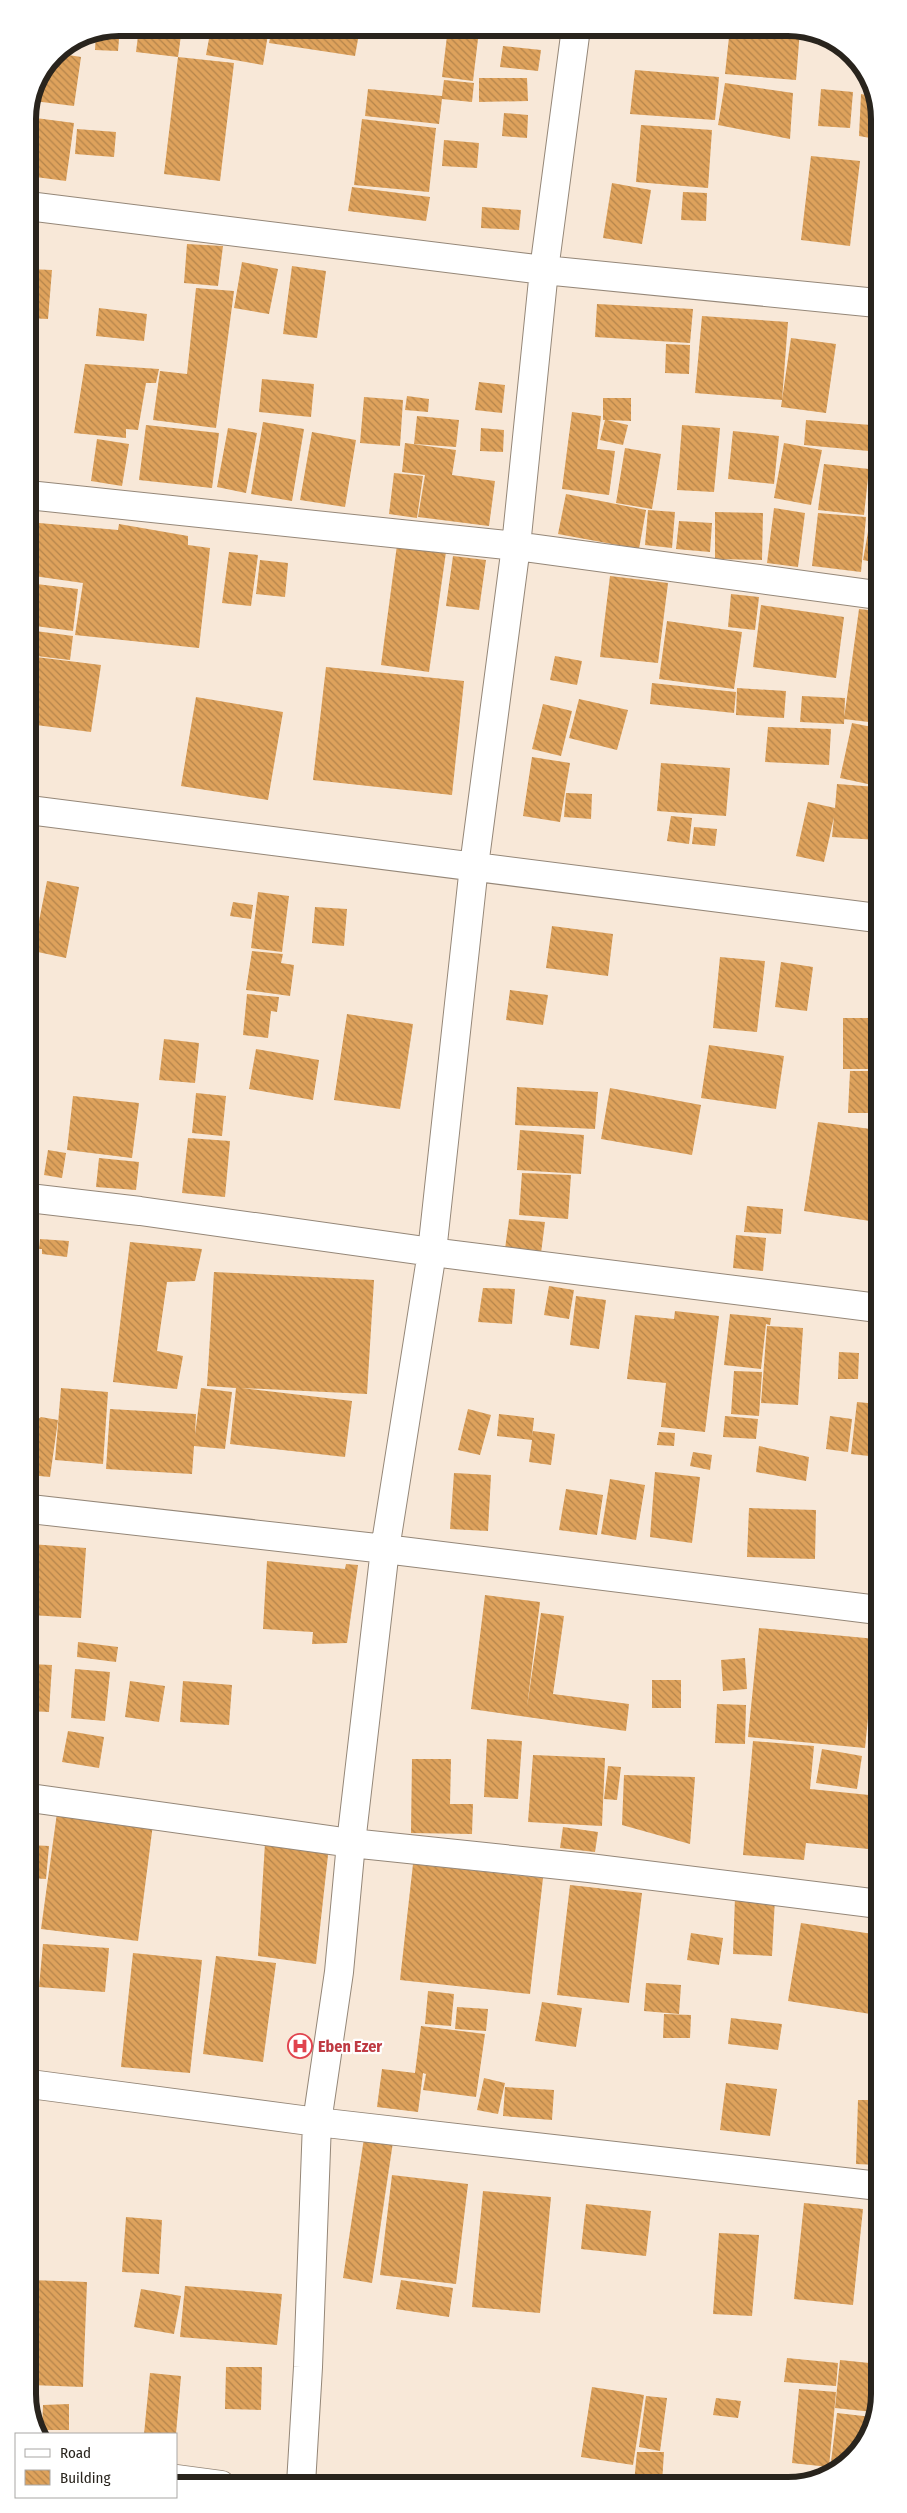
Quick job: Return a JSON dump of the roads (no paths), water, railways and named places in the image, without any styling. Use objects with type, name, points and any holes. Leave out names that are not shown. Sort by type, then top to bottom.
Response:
[{"type":"street","points":[[301,2477],[308,2366],[317,2122],[339,1972],[351,1843],[385,1549],[432,1252],[474,866],[516,546],[544,270],[575,36]]},
{"type":"street","points":[[36,207],[544,270],[871,302]]},
{"type":"street","points":[[36,496],[516,546],[871,594]]},
{"type":"street","points":[[36,811],[871,917]]},
{"type":"street","points":[[36,1199],[140,1211],[432,1252],[871,1307]]},
{"type":"street","points":[[36,1510],[385,1549],[871,1609]]},
{"type":"street","points":[[36,1799],[351,1843],[589,1868],[871,1903]]},
{"type":"street","points":[[36,2085],[317,2122],[871,2185]]},
{"type":"place","name":"Eben Ezer","points":[[300,2046]]}]
